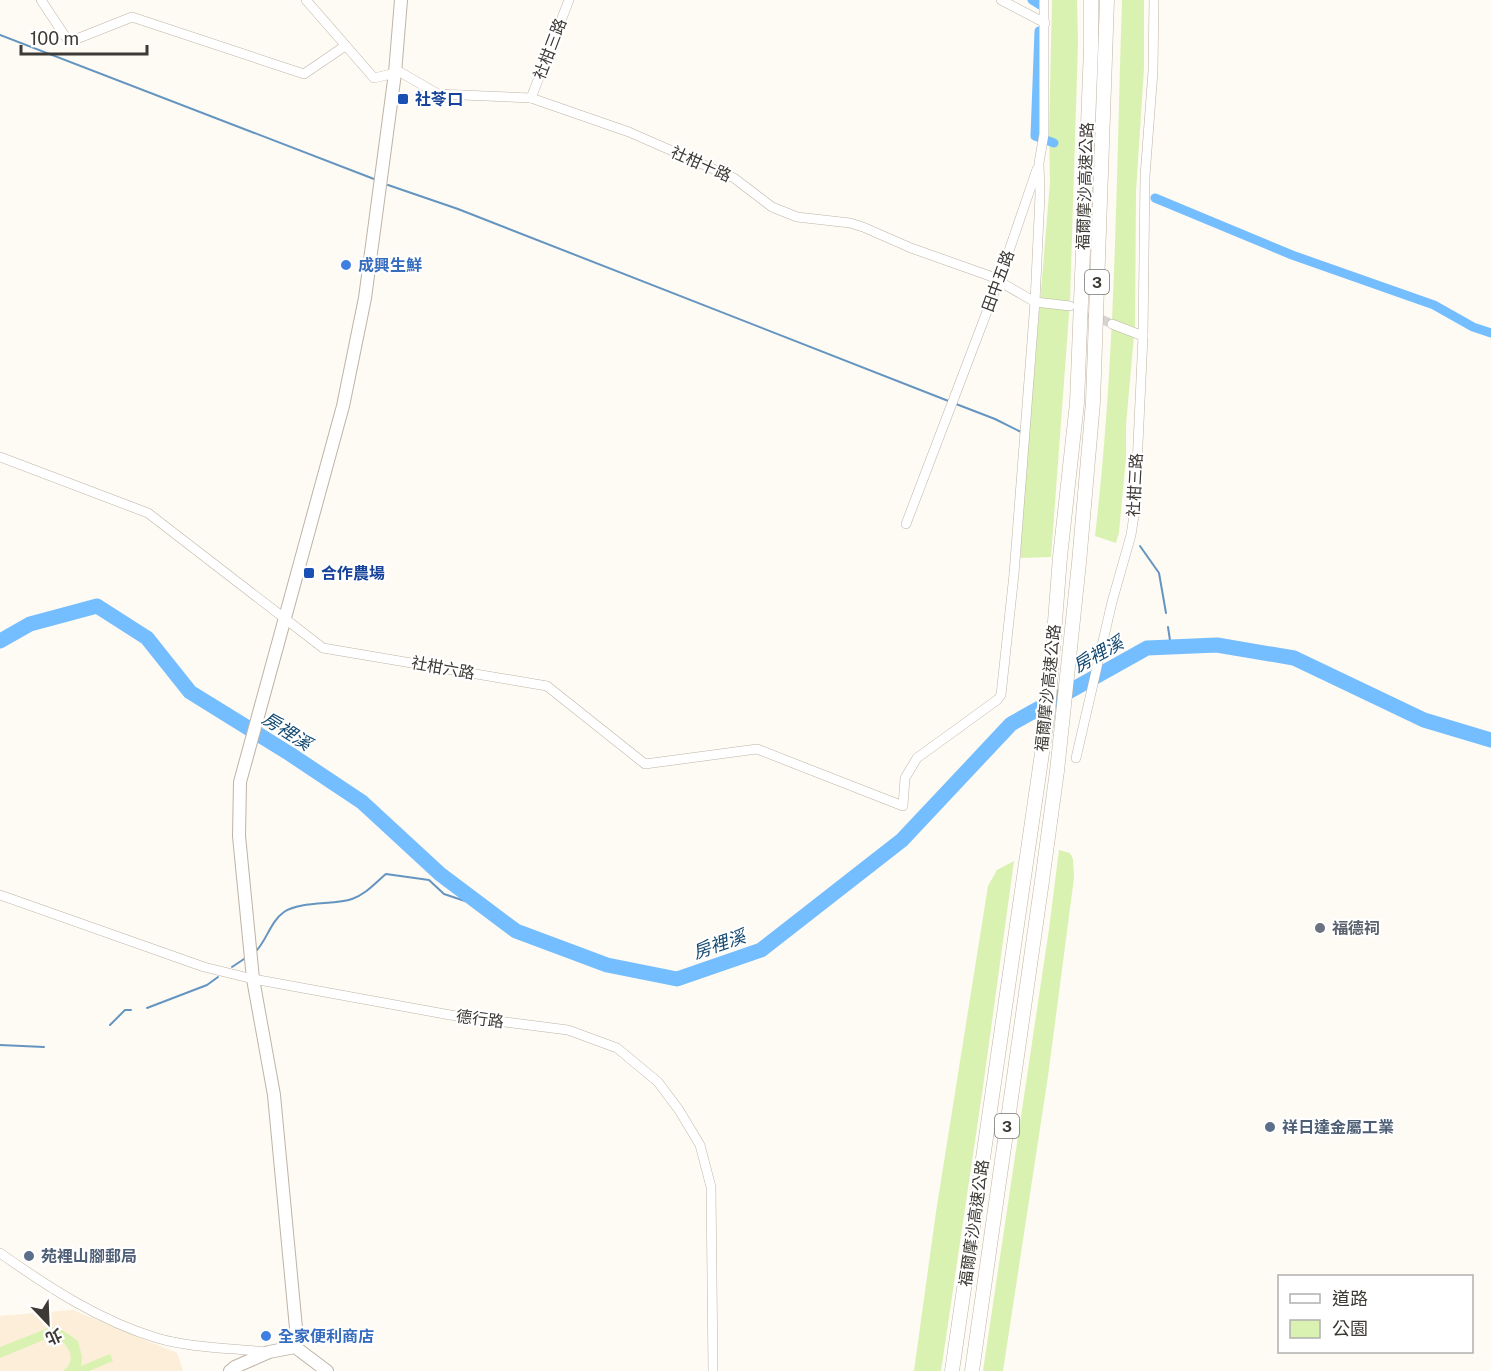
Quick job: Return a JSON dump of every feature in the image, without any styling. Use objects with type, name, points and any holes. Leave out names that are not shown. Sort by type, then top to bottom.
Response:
[{"type":"highway","name":"福爾摩沙高速公路","points":[[952,1371],[1048,712],[1060,557],[1077,403],[1091,0]]},
{"type":"highway","name":"福爾摩沙高速公路","points":[[972,1371],[1057,771],[1079,563],[1093,402],[1107,0]]},
{"type":"main road","points":[[295,1347],[295,1317],[274,1095],[253,980],[239,826],[240,782],[345,395],[364,298],[395,73],[402,0]]},
{"type":"main road","points":[[230,1371],[269,1352],[295,1347],[327,1371]]},
{"type":"street","points":[[41,0],[69,42],[132,17],[304,74],[345,46]]},
{"type":"street","points":[[306,0],[374,78],[395,73]]},
{"type":"street","name":"社柑三路","points":[[531,98],[569,0]]},
{"type":"street","points":[[1001,0],[1045,23]]},
{"type":"street","points":[[1044,0],[1044,134],[1039,163],[1041,195],[1035,302],[1070,306]]},
{"type":"street","name":"社柑三路","points":[[1076,758],[1131,535],[1135,509],[1143,336],[1145,176],[1153,71],[1154,0]]},
{"type":"street","name":"社柑十路","points":[[395,73],[400,72],[438,94],[531,98],[629,132],[734,178],[772,207],[797,217],[850,223],[863,227],[999,280],[1035,302]]},
{"type":"street","name":"田中五路","points":[[906,524],[999,280],[1039,163]]},
{"type":"street","name":"社柑六路","points":[[0,457],[148,513],[323,648],[546,686],[645,764],[757,749],[903,806],[905,778],[917,758],[1001,695],[1014,574],[1035,302]]},
{"type":"street","points":[[1112,324],[1143,336]]},
{"type":"street","name":"德行路","points":[[0,895],[204,967],[253,980],[450,1015],[568,1030],[617,1048],[658,1082],[679,1110],[700,1145],[709,1175],[713,1240],[713,1371]]},
{"type":"street","points":[[0,1253],[50,1288],[117,1322],[157,1338],[269,1352]]},
{"type":"shaded area","points":[[73,1310],[177,1353],[183,1371],[0,1371],[0,1316]]},
{"type":"green space","points":[[1052,0],[1077,0],[1078,42],[1070,301],[1051,557],[1021,558],[1021,531],[1050,182]]},
{"type":"green space","points":[[1122,0],[1144,0],[1144,68],[1136,192],[1135,324],[1126,425],[1126,458],[1116,543],[1095,536],[1111,336]]},
{"type":"green space","points":[[1059,850],[1070,853],[1073,859],[1074,878],[1048,1076],[1003,1371],[983,1371],[1049,929]]},
{"type":"green space","points":[[1014,861],[941,1371],[914,1371],[936,1212],[988,886],[997,870]]},
{"type":"green space","points":[[51,1327],[61,1329],[78,1341],[82,1357],[81,1366],[110,1354],[113,1361],[89,1371],[63,1371],[71,1359],[67,1347],[60,1340],[46,1339],[0,1358],[0,1347]]},
{"type":"waterway","points":[[1032,0],[1040,5]]},
{"type":"waterway","points":[[1039,31],[1035,136],[1054,143]]},
{"type":"waterway","points":[[0,35],[374,179]]},
{"type":"waterway","points":[[388,185],[458,209],[951,402]]},
{"type":"waterway","points":[[1155,198],[1292,255],[1434,305],[1473,327],[1491,333]]},
{"type":"waterway","points":[[956,404],[1021,432]]},
{"type":"waterway","points":[[1140,546],[1159,573],[1166,613]]},
{"type":"waterway","name":"房裡溪","points":[[0,641],[30,624],[97,606],[147,638],[190,692],[362,802],[440,874],[516,931],[607,965],[677,979],[761,950],[902,840],[1011,724],[1147,648],[1217,645],[1294,658],[1424,720],[1491,740]]},
{"type":"waterway","points":[[1168,627],[1171,647]]},
{"type":"waterway","points":[[257,950],[276,920],[284,912],[299,906],[352,899],[366,891],[386,874],[429,880],[444,894],[483,907]]},
{"type":"waterway","points":[[232,967],[244,959]]},
{"type":"waterway","points":[[147,1008],[207,985],[218,977]]},
{"type":"waterway","points":[[110,1025],[125,1010],[131,1010]]},
{"type":"waterway","points":[[0,1045],[44,1047]]},
{"type":"tunnel","points":[[1076,308],[1112,324]]},
{"type":"place","name":"社苓口","points":[[403,99]]},
{"type":"place","name":"成興生鮮","points":[[346,265]]},
{"type":"place","name":"合作農場","points":[[309,573]]},
{"type":"place","name":"福德祠","points":[[1320,928]]},
{"type":"place","name":"祥日達金屬工業","points":[[1270,1127]]},
{"type":"place","name":"苑裡山腳郵局","points":[[29,1256]]},
{"type":"place","name":"全家便利商店","points":[[266,1336]]}]
